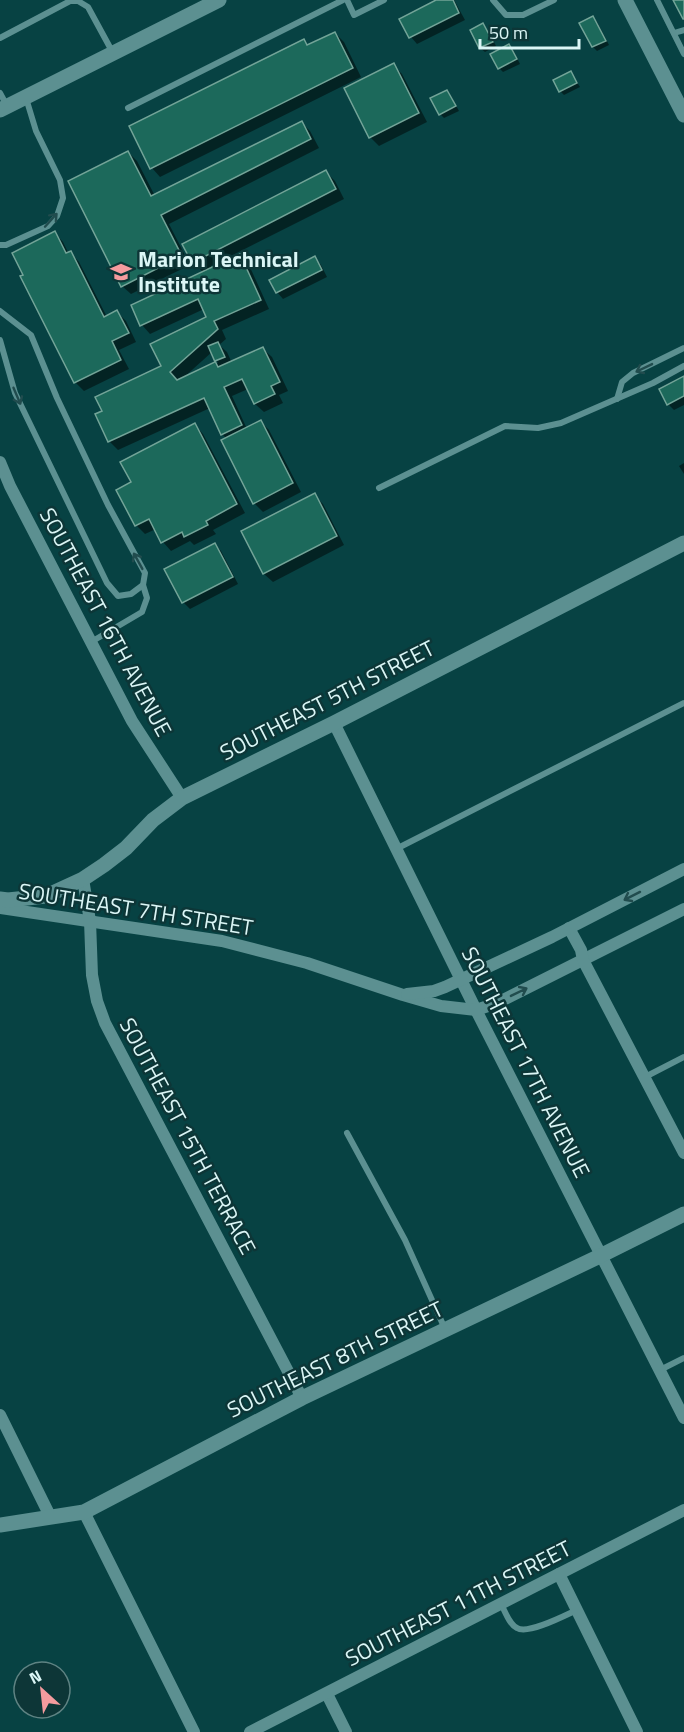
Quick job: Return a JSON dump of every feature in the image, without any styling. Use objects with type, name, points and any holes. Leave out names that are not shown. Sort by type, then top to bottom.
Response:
[{"type":"street","points":[[4,108],[219,0]]},
{"type":"street","points":[[625,0],[683,111]]},
{"type":"street","name":"SOUTHEAST 16TH AVENUE","points":[[0,462],[10,486],[132,721],[182,798]]},
{"type":"street","name":"SOUTHEAST 5TH STREET","points":[[0,899],[46,896],[83,879],[126,848],[153,820],[182,798],[683,546]]},
{"type":"street","name":"SOUTHEAST 17TH AVENUE","points":[[334,723],[476,1010],[684,1418]]},
{"type":"street","name":"SOUTHEAST 7TH STREET","points":[[403,995],[434,991],[461,980],[684,869]]},
{"type":"street","name":"SOUTHEAST 15TH TERRACE","points":[[83,879],[90,921],[92,975],[105,1023],[302,1398]]},
{"type":"street","name":"SOUTHEAST 7TH STREET","points":[[0,908],[222,941],[306,963],[441,1006],[476,1010],[497,1003],[684,909]]},
{"type":"street","points":[[569,928],[581,950],[583,960],[684,1153]]},
{"type":"street","name":"SOUTHEAST 8TH STREET","points":[[0,1525],[84,1512],[302,1398],[684,1214]]},
{"type":"street","points":[[0,1415],[51,1518]]},
{"type":"street","name":"SOUTHEAST 11TH STREET","points":[[250,1732],[684,1510]]},
{"type":"street","points":[[84,1512],[194,1732]]},
{"type":"street","points":[[559,1574],[637,1732]]},
{"type":"street","points":[[327,1694],[346,1732]]},
{"type":"lane","points":[[128,108],[345,0],[354,15],[384,0]]},
{"type":"lane","points":[[493,0],[506,15],[523,15],[554,0]]},
{"type":"lane","points":[[657,0],[684,54]]},
{"type":"lane","points":[[0,38],[70,1],[78,1],[88,7],[113,53]]},
{"type":"lane","points":[[674,33],[684,30]]},
{"type":"lane","points":[[0,93],[4,108]]},
{"type":"lane","points":[[0,245],[6,245],[48,226],[57,216],[63,198],[60,180],[36,131],[26,97]]},
{"type":"lane","points":[[0,311],[31,335],[57,398],[108,505],[145,573],[143,585],[147,598],[142,612],[91,642]]},
{"type":"lane","points":[[0,340],[15,393],[107,583],[118,596],[131,594],[143,585]]},
{"type":"lane","points":[[616,399],[622,382],[633,373],[684,348]]},
{"type":"lane","points":[[379,488],[504,426],[538,428],[561,423],[653,383],[684,366]]},
{"type":"lane","points":[[396,849],[684,703]]},
{"type":"lane","points":[[645,1078],[684,1057]]},
{"type":"lane","points":[[347,1133],[405,1240],[445,1330]]},
{"type":"lane","points":[[660,1371],[684,1358]]},
{"type":"lane","points":[[501,1604],[510,1621],[517,1628],[524,1630],[577,1610]]},
{"type":"building","points":[[436,0],[453,0],[459,13],[409,38],[399,19]]},
{"type":"building","points":[[673,0],[684,0],[684,19],[683,19]]},
{"type":"building","points":[[593,16],[606,41],[592,47],[579,23]]},
{"type":"building","points":[[483,23],[493,42],[479,48],[470,30]]},
{"type":"building","points":[[335,32],[353,68],[150,169],[129,126],[304,39],[307,45]]},
{"type":"building","points":[[509,44],[517,59],[498,69],[490,54]]},
{"type":"building","points":[[394,63],[419,113],[369,138],[344,88]]},
{"type":"building","points":[[571,71],[577,83],[559,92],[553,80]]},
{"type":"building","points":[[447,90],[456,106],[439,115],[430,98]]},
{"type":"building","points":[[302,121],[311,139],[161,215],[182,256],[121,287],[68,181],[128,151],[151,196]]},
{"type":"building","points":[[326,170],[336,189],[192,263],[182,244]]},
{"type":"building","points":[[55,231],[66,253],[71,251],[104,317],[117,310],[129,333],[112,341],[121,360],[74,383],[20,276],[23,275],[12,253]]},
{"type":"building","points":[[240,254],[261,300],[214,321],[218,329],[170,372],[177,380],[215,362],[208,346],[218,342],[225,357],[215,361],[218,367],[263,347],[280,382],[271,386],[275,394],[254,404],[242,379],[224,387],[242,425],[221,435],[204,398],[108,442],[95,414],[102,411],[95,397],[161,366],[150,344],[206,317],[198,299],[140,326],[131,305]]},
{"type":"building","points":[[315,256],[322,270],[276,293],[269,280]]},
{"type":"building","points":[[684,376],[684,396],[667,405],[659,389]]},
{"type":"building","points":[[261,420],[293,483],[253,504],[221,440]]},
{"type":"building","points":[[195,423],[237,504],[206,521],[208,525],[184,537],[182,532],[161,543],[149,519],[135,526],[116,490],[131,482],[120,462]]},
{"type":"building","points":[[315,493],[337,536],[263,574],[241,531]]},
{"type":"building","points":[[215,543],[233,577],[182,603],[164,569]]},
{"type":"place","name":"Marion Technical Institute","points":[[121,272]]}]
